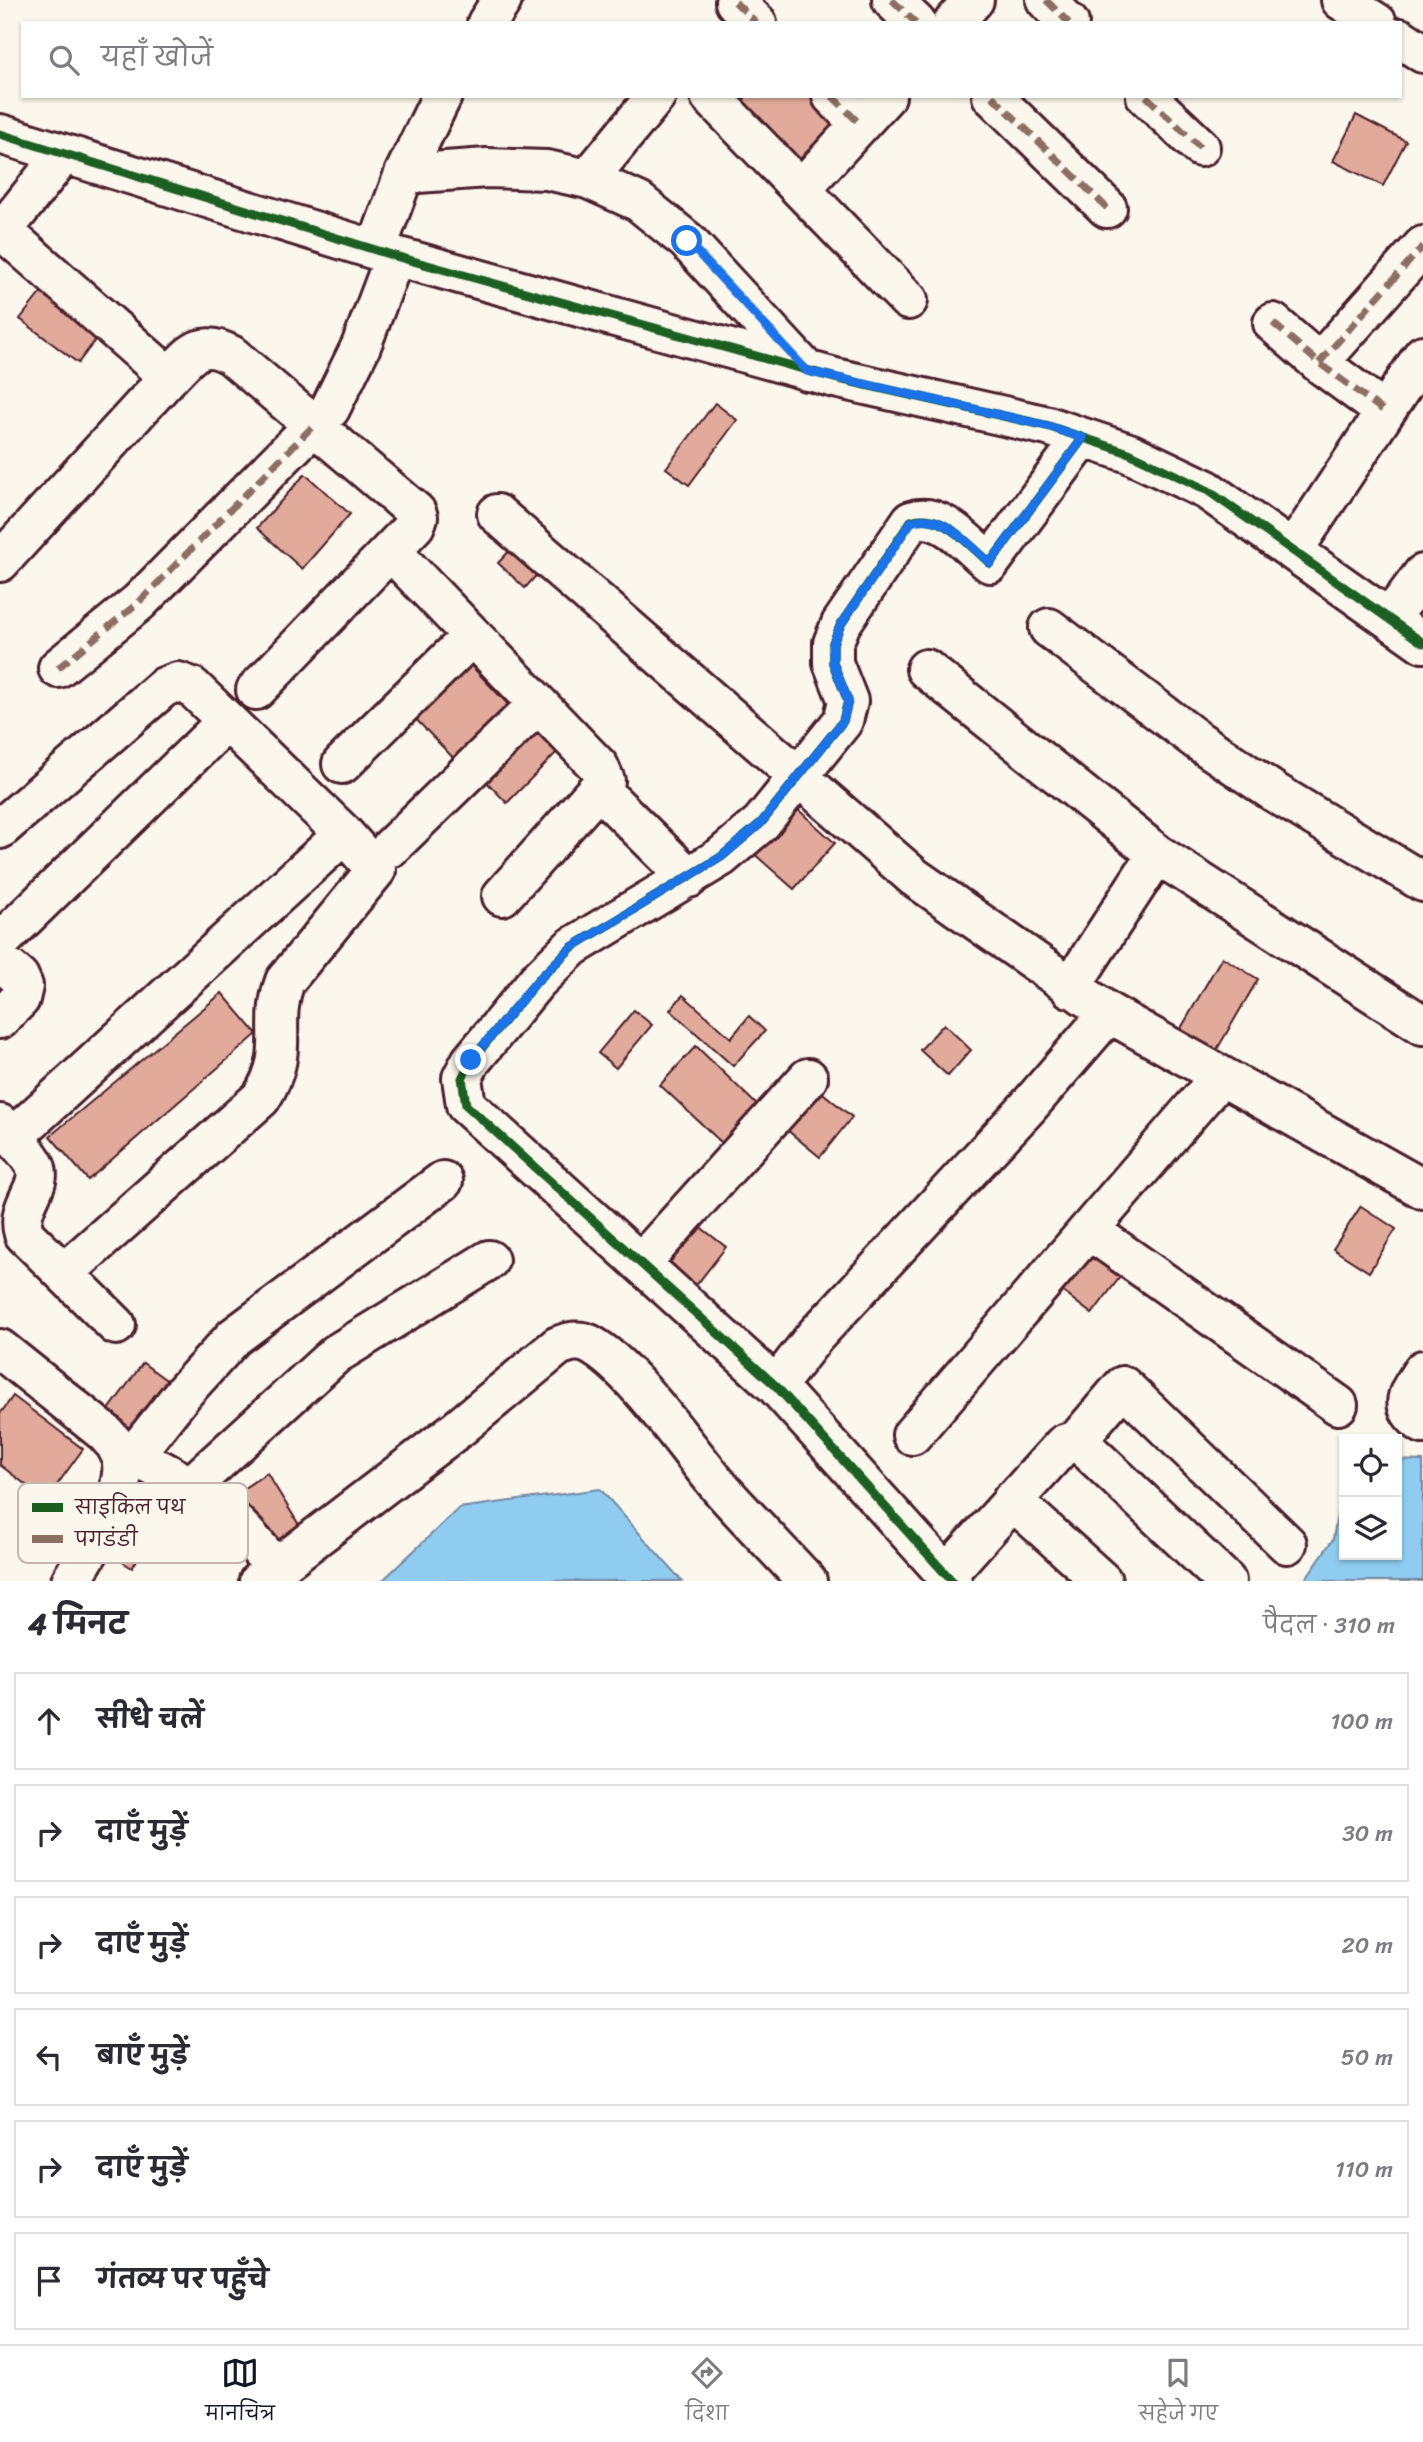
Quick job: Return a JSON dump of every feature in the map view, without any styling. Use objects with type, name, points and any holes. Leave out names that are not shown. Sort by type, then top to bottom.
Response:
[{"type":"street","points":[[488,21],[502,0]]},
{"type":"street","points":[[892,0],[914,21]]},
{"type":"street","points":[[955,21],[974,0]]},
{"type":"street","points":[[1045,0],[1067,21]]},
{"type":"street","points":[[1342,0],[1374,21]]},
{"type":"street","points":[[1402,39],[1423,52]]},
{"type":"street","points":[[58,668],[139,602],[331,409],[361,346],[404,174],[441,98]]},
{"type":"street","points":[[588,179],[654,98]]},
{"type":"street","points":[[712,98],[908,300]]},
{"type":"street","points":[[834,98],[860,124]]},
{"type":"street","points":[[801,189],[884,98]]},
{"type":"street","points":[[994,98],[1107,208]]},
{"type":"street","points":[[1148,98],[1200,147]]},
{"type":"street","points":[[0,134],[62,156],[386,253],[807,371],[1048,426],[1129,453],[1207,489],[1423,643]]},
{"type":"street","points":[[62,156],[1,233],[170,377]]},
{"type":"street","points":[[404,174],[487,167],[547,170],[588,179],[639,202],[687,241],[807,371]]},
{"type":"street","points":[[1319,363],[1423,246]]},
{"type":"street","points":[[1273,323],[1319,363],[1384,411]]},
{"type":"street","points":[[2,555],[195,350],[206,346],[218,348],[231,355],[314,425],[416,512],[418,517],[415,525],[391,551],[256,690]]},
{"type":"street","points":[[1294,549],[1423,355]]},
{"type":"street","points":[[1083,438],[990,563],[938,520],[924,517],[911,522],[841,624],[833,643],[833,663],[848,701],[843,721],[761,823],[721,857],[689,878],[572,947],[528,991],[471,1060],[462,1078],[466,1105],[776,1386],[949,1578],[1012,1500],[1064,1444],[1077,1440],[1123,1386],[1287,1544]]},
{"type":"street","points":[[497,514],[914,877],[1070,988],[1110,1013],[1220,1077],[1420,1180]]},
{"type":"street","points":[[391,551],[599,767],[605,781],[600,790],[502,895]]},
{"type":"street","points":[[1390,618],[1423,574]]},
{"type":"street","points":[[1049,628],[1197,740],[1274,792],[1423,882]]},
{"type":"street","points":[[342,764],[471,637]]},
{"type":"street","points":[[926,669],[1157,854],[1423,1025]]},
{"type":"street","points":[[0,829],[164,687],[178,682],[192,687],[344,834],[376,870],[285,981],[277,1002],[280,1054],[274,1077],[261,1098],[64,1273]]},
{"type":"street","points":[[391,847],[537,705]]},
{"type":"street","points":[[0,942],[227,721]]},
{"type":"street","points":[[600,790],[689,878]]},
{"type":"street","points":[[116,1325],[24,1234],[20,1222],[22,1210],[36,1185],[38,1173],[34,1162],[6,1131],[344,834]]},
{"type":"street","points":[[1070,988],[1157,854]]},
{"type":"street","points":[[0,961],[19,977],[23,986],[20,999],[0,1019]]},
{"type":"street","points":[[776,1386],[815,1336],[1027,1108],[1110,1013]]},
{"type":"street","points":[[912,1435],[1220,1077]]},
{"type":"street","points":[[641,1263],[808,1078]]},
{"type":"street","points":[[120,1483],[126,1453],[234,1337],[443,1181]]},
{"type":"street","points":[[1089,1230],[1338,1405]]},
{"type":"street","points":[[194,1483],[336,1353],[489,1260]]},
{"type":"street","points":[[248,1534],[267,1574],[458,1428],[558,1346],[574,1340],[588,1344],[608,1359],[642,1392],[723,1490],[807,1581]]},
{"type":"street","points":[[0,1349],[126,1453],[185,1483]]},
{"type":"street","points":[[1423,1370],[1406,1405],[1423,1424]]},
{"type":"street","points":[[1077,1440],[1226,1581]]},
{"type":"street","points":[[1012,1500],[1102,1581]]},
{"type":"street","points":[[71,1581],[81,1563]]},
{"type":"water","points":[[1402,1460],[1423,1461],[1423,1581],[1304,1581],[1333,1539],[1339,1504],[1339,1560],[1402,1560]]},
{"type":"water","points":[[600,1489],[682,1581],[382,1581],[459,1508]]},
{"type":"building","points":[[745,98],[822,98],[847,125],[795,174],[734,109]]},
{"type":"building","points":[[1356,115],[1406,141],[1383,186],[1333,161]]},
{"type":"building","points":[[46,286],[103,330],[78,363],[20,319]]},
{"type":"building","points":[[715,403],[737,420],[689,485],[666,468]]},
{"type":"building","points":[[305,474],[350,514],[302,569],[257,528]]},
{"type":"building","points":[[516,544],[542,569],[525,588],[498,563]]},
{"type":"building","points":[[462,656],[518,715],[463,768],[407,710]]},
{"type":"building","points":[[527,721],[557,752],[507,803],[477,772]]},
{"type":"building","points":[[793,805],[835,843],[794,889],[752,852]]},
{"type":"building","points":[[1222,957],[1258,979],[1212,1058],[1176,1037]]},
{"type":"building","points":[[222,993],[257,1034],[88,1180],[50,1136]]},
{"type":"building","points":[[683,995],[731,1038],[749,1016],[765,1031],[733,1066],[670,1010]]},
{"type":"building","points":[[634,1010],[652,1025],[616,1068],[598,1053]]},
{"type":"building","points":[[944,1024],[971,1050],[948,1076],[920,1050]]},
{"type":"building","points":[[696,1046],[758,1106],[722,1143],[660,1085]]},
{"type":"building","points":[[813,1085],[852,1117],[820,1157],[781,1125]]},
{"type":"building","points":[[1361,1206],[1396,1229],[1369,1272],[1333,1249]]},
{"type":"building","points":[[690,1219],[726,1247],[691,1292],[655,1264]]},
{"type":"building","points":[[1081,1248],[1120,1277],[1092,1314],[1054,1285]]},
{"type":"building","points":[[143,1363],[169,1382],[129,1436],[103,1418]]},
{"type":"building","points":[[13,1396],[83,1449],[58,1483],[24,1483],[0,1465],[0,1414]]},
{"type":"building","points":[[267,1473],[301,1528],[266,1550],[248,1521],[248,1485]]},
{"type":"marked path","points":[[892,0],[914,21]]},
{"type":"marked path","points":[[1046,0],[1067,21]]},
{"type":"marked path","points":[[735,2],[755,21]]},
{"type":"marked path","points":[[834,98],[860,124]]},
{"type":"marked path","points":[[994,98],[1107,208]]},
{"type":"marked path","points":[[1148,98],[1200,147]]},
{"type":"marked path","points":[[1319,363],[1423,246]]},
{"type":"marked path","points":[[1273,323],[1319,363],[1384,411]]},
{"type":"marked path","points":[[58,668],[139,602],[314,425]]},
{"type":"cycle path","points":[[0,134],[395,256],[835,378],[1048,426],[1129,453],[1207,490],[1423,643]]},
{"type":"cycle path","points":[[952,1581],[776,1386],[466,1105],[462,1078],[471,1061],[537,981],[572,947],[721,857],[761,823],[843,721],[848,701],[833,663],[833,643],[841,624],[911,521],[933,520],[943,525],[990,563],[1083,438]]},
{"type":"route","points":[[471,1060],[537,981],[572,947],[721,857],[761,823],[843,721],[848,701],[833,663],[833,643],[841,624],[911,522],[924,517],[938,520],[990,563],[1083,438],[1048,426],[807,371],[687,241]]}]
